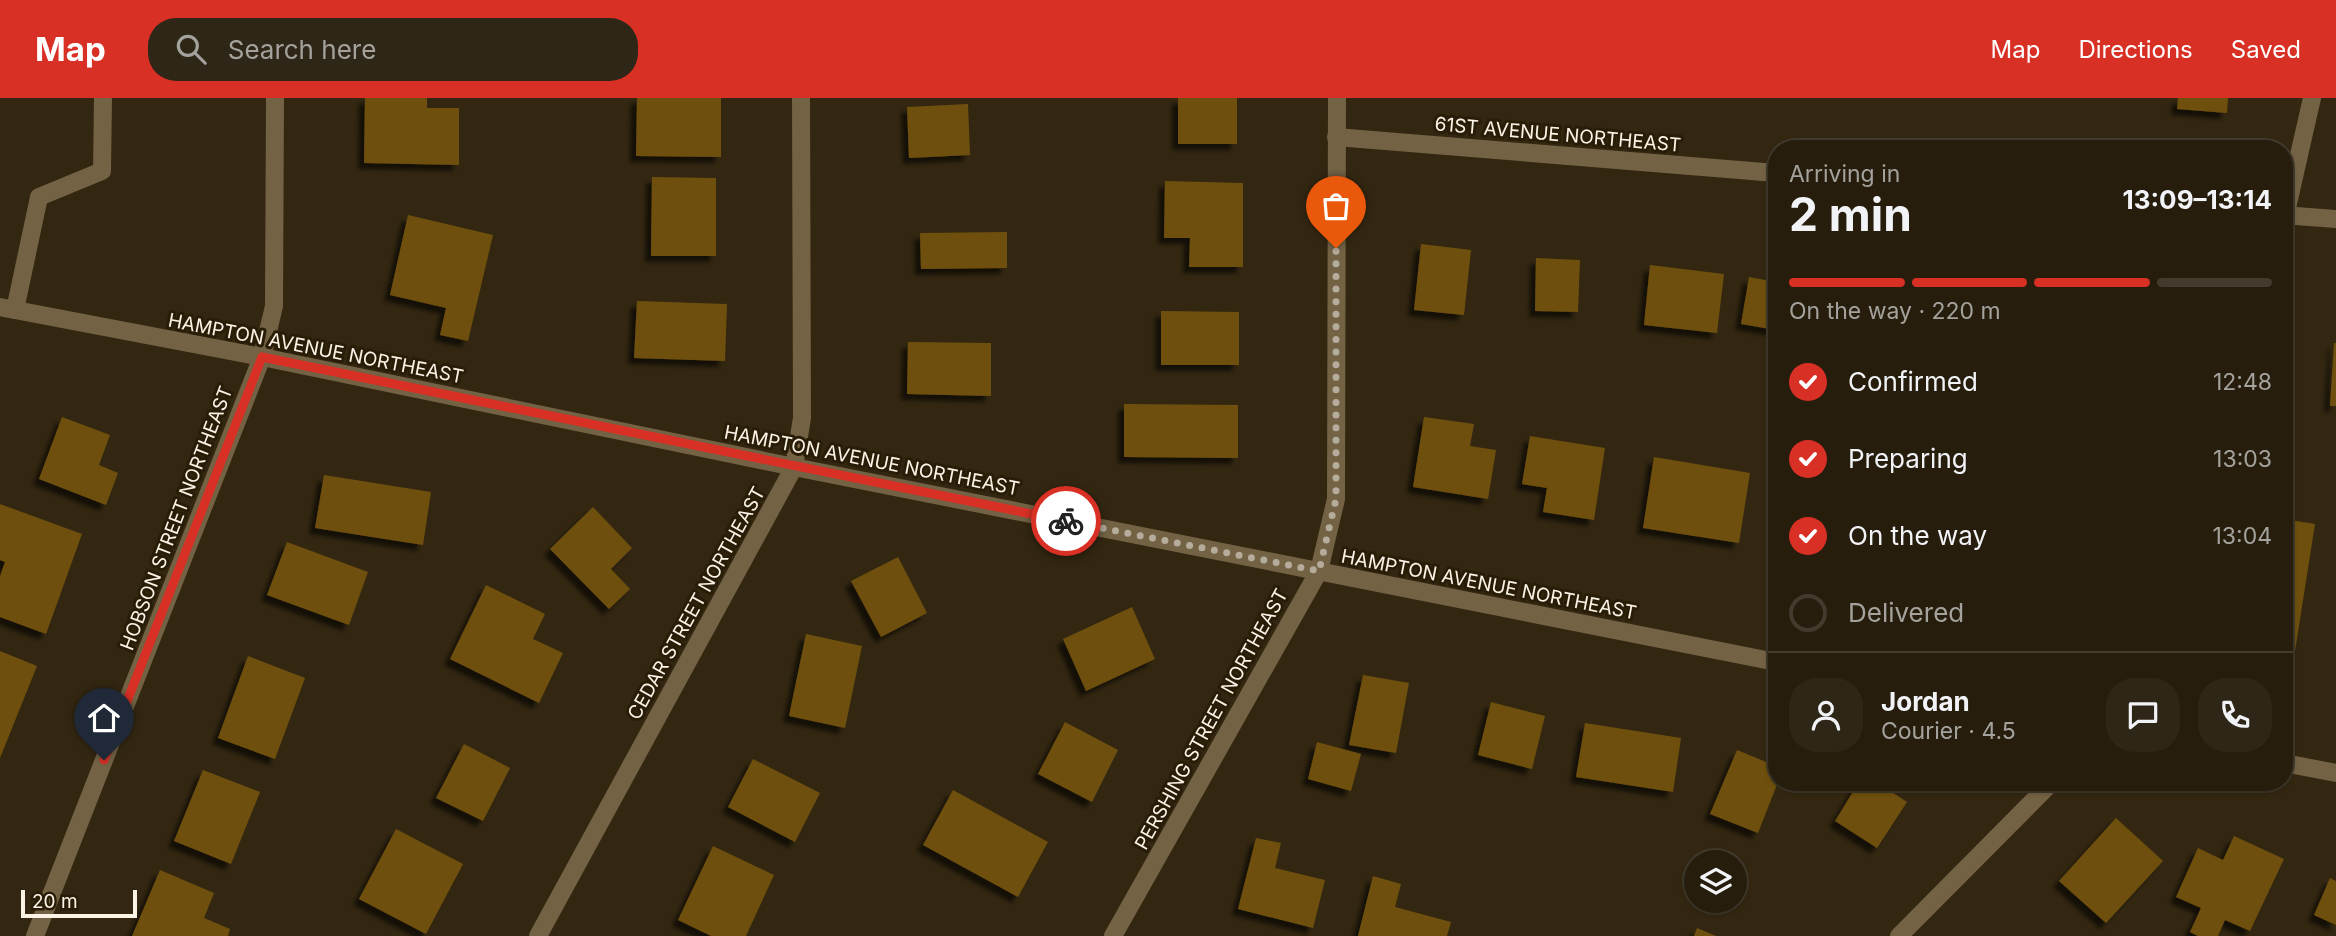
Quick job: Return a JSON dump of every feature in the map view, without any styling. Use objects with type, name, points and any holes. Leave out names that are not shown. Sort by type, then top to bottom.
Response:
[{"type":"street","points":[[8,309],[39,197],[102,171],[103,98]]},
{"type":"street","name":"HOBSON STREET NORTHEAST","points":[[35,936],[262,357],[274,306],[275,98]]},
{"type":"street","name":"CEDAR STREET NORTHEAST","points":[[538,936],[794,467],[803,418],[802,98]]},
{"type":"street","name":"PERSHING STREET NORTHEAST","points":[[1113,936],[1319,571],[1336,499],[1337,98]]},
{"type":"street","points":[[2293,179],[2312,98]]},
{"type":"street","name":"61ST AVENUE NORTHEAST","points":[[1336,137],[1768,172]]},
{"type":"street","points":[[2293,217],[2336,219]]},
{"type":"street","name":"HAMPTON AVENUE NORTHEAST","points":[[8,309],[262,357],[794,467],[1768,660]]},
{"type":"street","points":[[2293,765],[2336,773]]},
{"type":"street","points":[[1899,936],[2043,791]]},
{"type":"building","points":[[365,98],[427,98],[427,108],[459,108],[459,165],[364,163]]},
{"type":"building","points":[[637,98],[721,98],[721,157],[636,156]]},
{"type":"building","points":[[1178,98],[1237,98],[1237,144],[1178,144]]},
{"type":"building","points":[[2178,98],[2228,98],[2227,113],[2177,109]]},
{"type":"building","points":[[968,104],[970,155],[909,158],[907,107]]},
{"type":"building","points":[[652,177],[716,178],[716,256],[651,256]]},
{"type":"building","points":[[1165,181],[1243,183],[1243,267],[1189,267],[1190,238],[1164,238]]},
{"type":"building","points":[[408,215],[493,235],[468,341],[440,335],[446,308],[390,295]]},
{"type":"building","points":[[1007,232],[1007,268],[921,269],[920,233]]},
{"type":"building","points":[[1421,244],[1471,250],[1464,315],[1414,310]]},
{"type":"building","points":[[1536,258],[1580,260],[1578,312],[1535,311]]},
{"type":"building","points":[[1650,265],[1724,274],[1717,333],[1644,325]]},
{"type":"building","points":[[1749,277],[1768,281],[1768,329],[1741,324]]},
{"type":"building","points":[[637,301],[727,304],[725,361],[634,358]]},
{"type":"building","points":[[1161,311],[1239,312],[1239,365],[1161,365]]},
{"type":"building","points":[[908,342],[991,343],[991,396],[907,394]]},
{"type":"building","points":[[2334,343],[2336,406],[2330,406]]},
{"type":"building","points":[[1124,404],[1238,405],[1238,458],[1124,457]]},
{"type":"building","points":[[62,417],[110,435],[99,465],[118,473],[106,505],[39,479]]},
{"type":"building","points":[[1424,417],[1474,424],[1470,446],[1496,450],[1488,499],[1413,487]]},
{"type":"building","points":[[1530,436],[1605,448],[1594,520],[1543,512],[1547,488],[1522,484]]},
{"type":"building","points":[[1654,457],[1750,473],[1739,543],[1643,528]]},
{"type":"building","points":[[324,475],[431,492],[423,545],[315,528]]},
{"type":"building","points":[[0,504],[82,534],[46,634],[0,617],[0,576],[5,562],[0,560]]},
{"type":"building","points":[[593,507],[632,548],[611,569],[630,589],[609,609],[550,549]]},
{"type":"building","points":[[2293,520],[2315,524],[2293,651]]},
{"type":"building","points":[[287,542],[368,572],[349,625],[267,595]]},
{"type":"building","points":[[898,557],[927,613],[881,637],[851,581]]},
{"type":"building","points":[[486,585],[545,614],[533,639],[563,653],[539,703],[450,659]]},
{"type":"building","points":[[1132,607],[1155,659],[1086,691],[1063,639]]},
{"type":"building","points":[[806,634],[862,646],[845,728],[789,716]]},
{"type":"building","points":[[0,651],[37,666],[0,758]]},
{"type":"building","points":[[248,656],[305,678],[275,759],[218,738]]},
{"type":"building","points":[[1363,675],[1409,683],[1396,753],[1349,745]]},
{"type":"building","points":[[1491,702],[1545,716],[1532,769],[1478,755]]},
{"type":"building","points":[[1065,722],[1118,750],[1092,802],[1038,774]]},
{"type":"building","points":[[1585,723],[1681,738],[1673,792],[1576,777]]},
{"type":"building","points":[[1317,742],[1361,754],[1351,791],[1308,779]]},
{"type":"building","points":[[464,744],[510,768],[483,821],[436,798]]},
{"type":"building","points":[[1737,750],[1768,763],[1768,791],[1774,791],[1758,833],[1710,814]]},
{"type":"building","points":[[753,759],[820,793],[795,842],[728,807]]},
{"type":"building","points":[[203,770],[260,792],[231,864],[174,841]]},
{"type":"building","points":[[953,790],[1048,842],[1018,897],[923,845]]},
{"type":"building","points":[[1853,791],[1890,791],[1907,802],[1877,848],[1835,821]]},
{"type":"building","points":[[2116,818],[2163,861],[2106,923],[2059,881]]},
{"type":"building","points":[[396,829],[463,864],[426,934],[359,899]]},
{"type":"building","points":[[2234,836],[2284,859],[2250,931],[2225,920],[2218,936],[2198,936],[2190,932],[2201,908],[2176,897],[2198,848],[2223,860]]},
{"type":"building","points":[[1256,838],[1281,843],[1275,868],[1325,880],[1313,928],[1238,909]]},
{"type":"building","points":[[713,846],[774,875],[746,936],[711,936],[678,920]]},
{"type":"building","points":[[160,870],[214,893],[204,918],[230,929],[228,936],[132,936]]},
{"type":"building","points":[[1373,876],[1401,884],[1395,907],[1451,922],[1447,936],[1358,936]]},
{"type":"building","points":[[2330,878],[2336,881],[2336,925],[2314,915]]},
{"type":"building","points":[[1697,928],[1716,936],[1694,936]]},
{"type":"way so far","points":[[1066,521],[1319,571],[1336,499],[1336,248]]},
{"type":"route","points":[[104,760],[262,357],[1066,521]]}]
